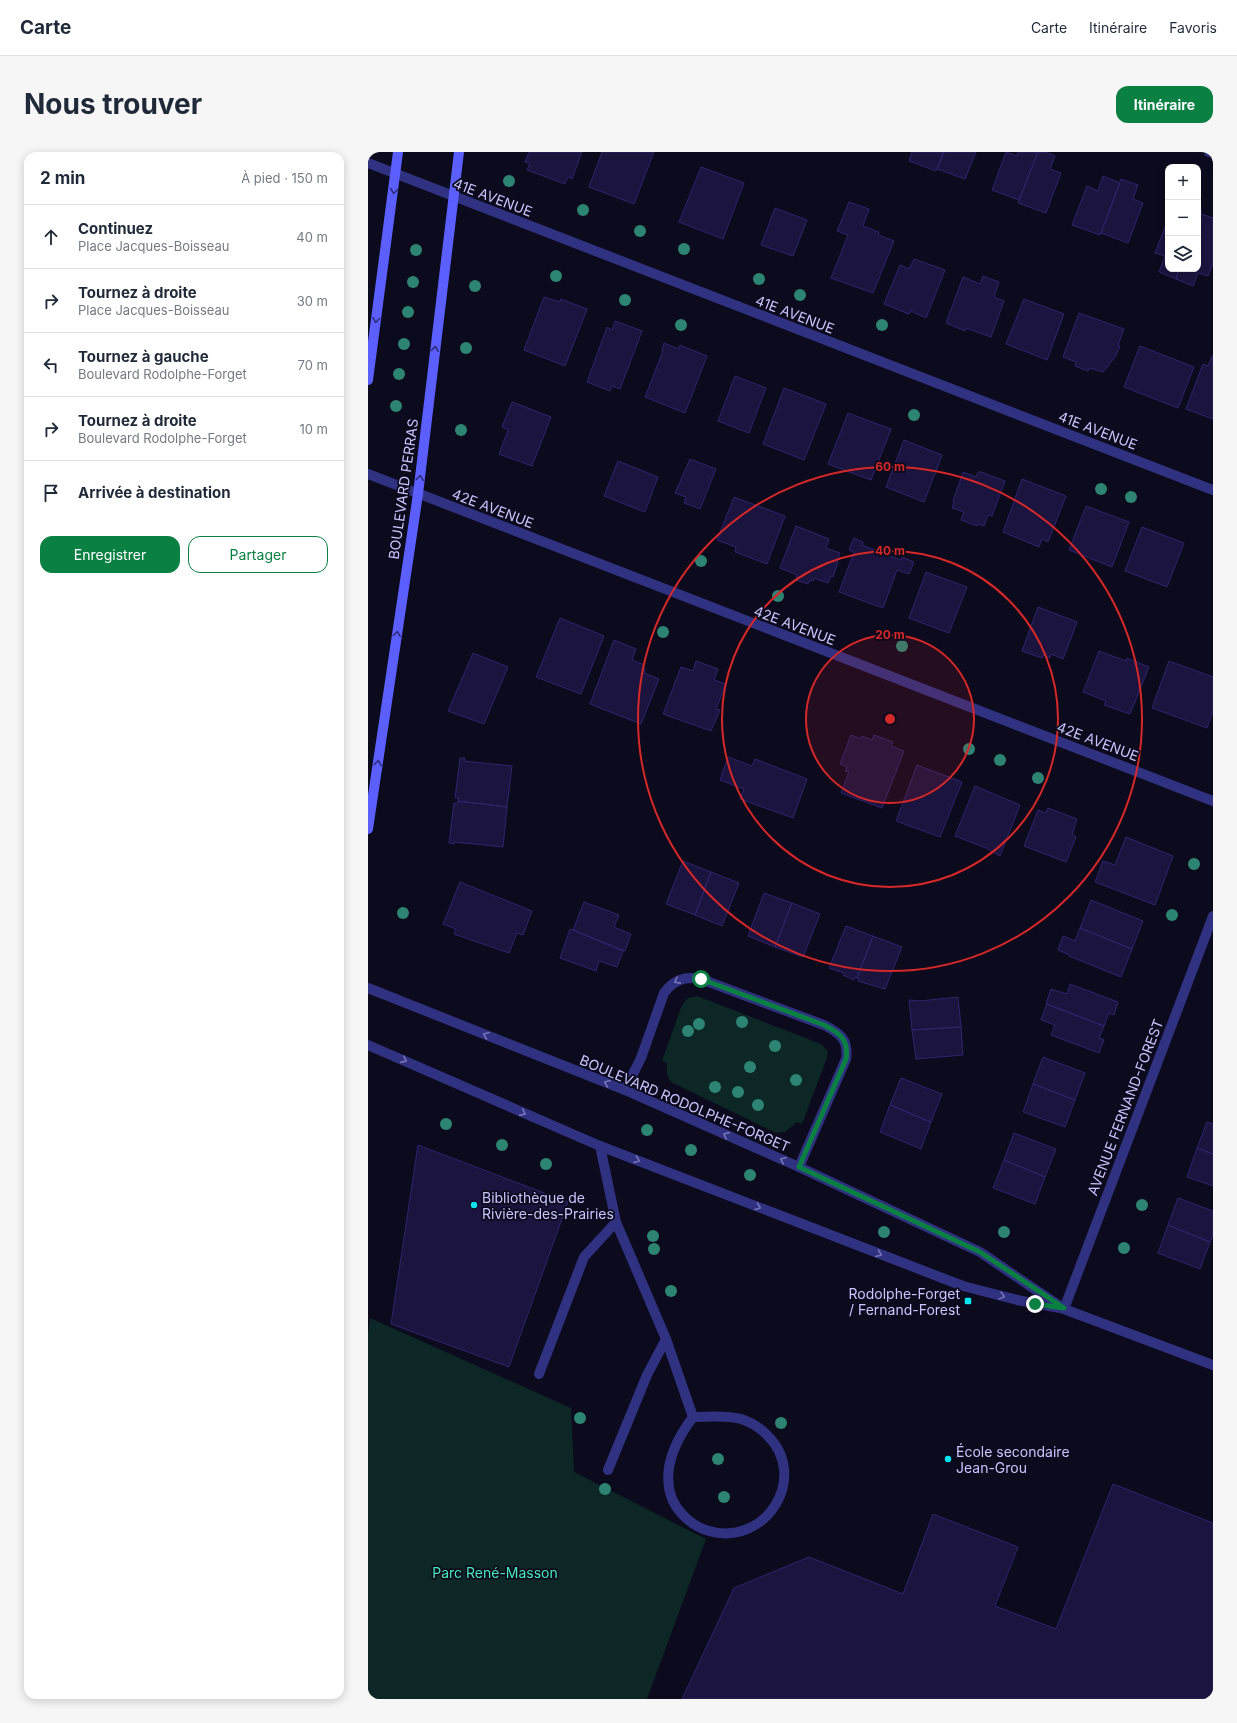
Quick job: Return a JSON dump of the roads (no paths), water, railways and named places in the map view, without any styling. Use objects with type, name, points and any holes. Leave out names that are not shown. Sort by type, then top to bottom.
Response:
[{"type":"main road","points":[[368,380],[398,152]]},
{"type":"main road","name":"BOULEVARD PERRAS","points":[[368,829],[418,494],[459,152]]},
{"type":"street","points":[[1209,152],[1213,153]]},
{"type":"street","name":"41E AVENUE","points":[[368,163],[1213,490]]},
{"type":"street","name":"42E AVENUE","points":[[368,474],[1213,801]]},
{"type":"street","name":"AVENUE FERNAND-FOREST","points":[[1064,1308],[1213,916]]},
{"type":"street","points":[[624,1090],[641,1058],[664,993],[679,979],[689,977],[701,979],[824,1025],[836,1031],[844,1040],[847,1049],[846,1059],[799,1167]]},
{"type":"street","name":"BOULEVARD RODOLPHE-FORGET","points":[[368,988],[624,1090],[799,1167],[980,1252],[1064,1308]]},
{"type":"street","name":"BOULEVARD RODOLPHE-FORGET","points":[[368,1045],[600,1146],[963,1286],[1017,1300],[1064,1308],[1213,1365]]},
{"type":"street","points":[[600,1146],[616,1222],[666,1339],[693,1417]]},
{"type":"street","points":[[539,1374],[584,1257],[616,1222]]},
{"type":"street","points":[[608,1470],[647,1375],[666,1339]]},
{"type":"street","points":[[693,1417],[741,1420],[759,1428],[773,1441],[782,1458],[785,1477],[781,1496],[771,1513],[756,1526],[738,1533],[719,1534],[700,1528],[685,1517],[673,1502],[668,1483],[669,1465],[683,1430],[693,1417]]},
{"type":"place","name":"Bibliothèque de Rivière-des-Prairies","points":[[474,1205]]},
{"type":"place","name":"Rodolphe-Forget / Fernand-Forest","points":[[968,1301]]},
{"type":"place","name":"École secondaire Jean-Grou","points":[[948,1459]]},
{"type":"park label","name":"Parc René-Masson","points":[[495,1572]]}]
